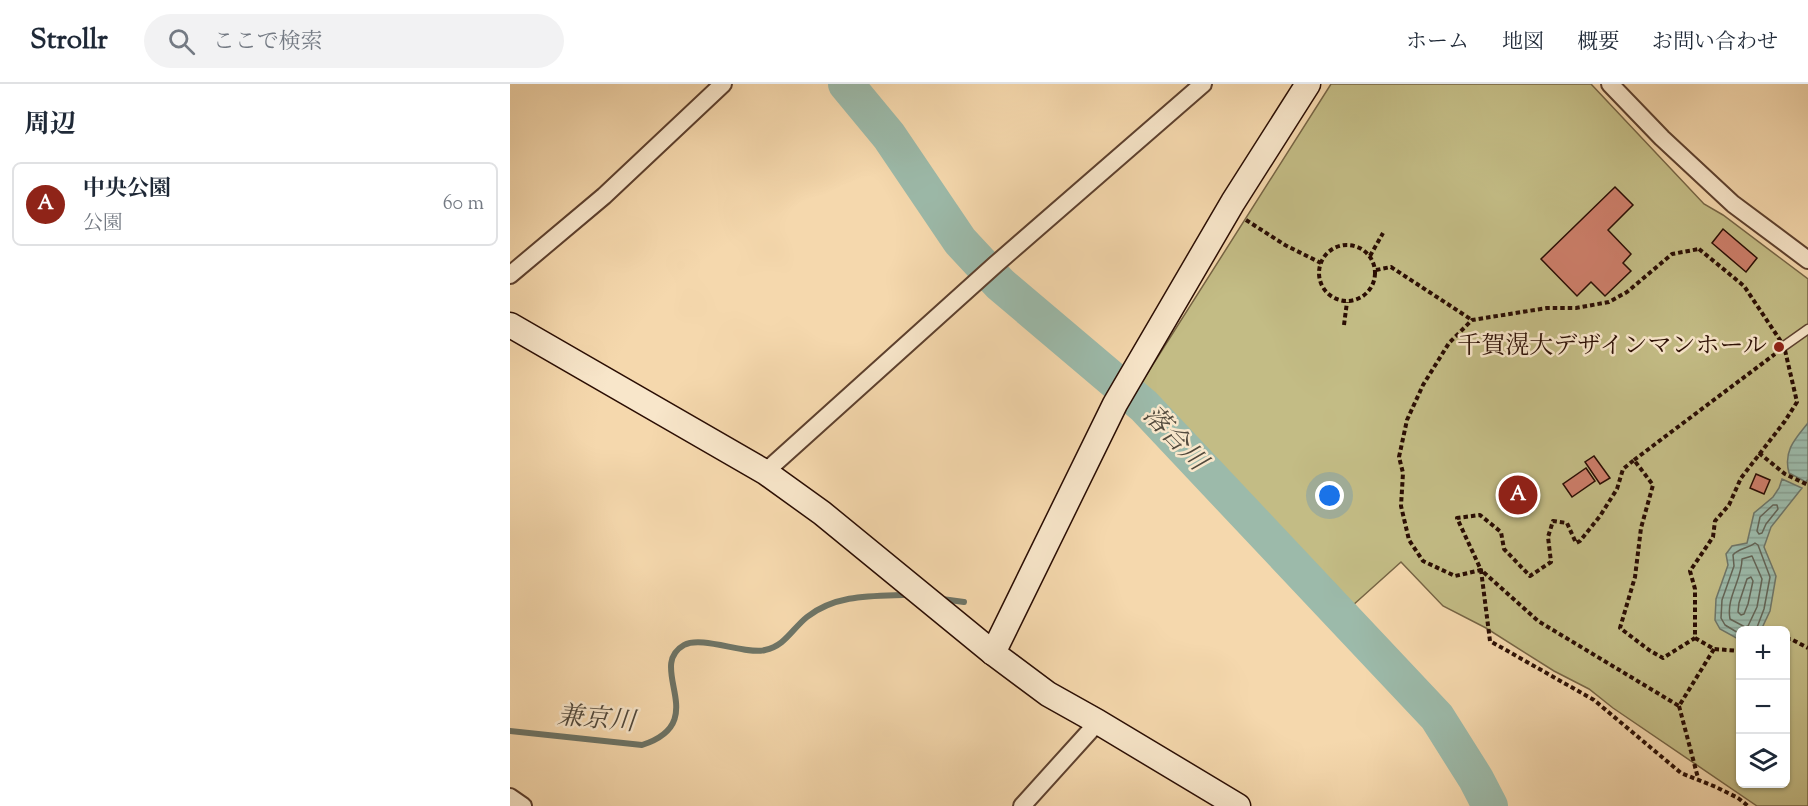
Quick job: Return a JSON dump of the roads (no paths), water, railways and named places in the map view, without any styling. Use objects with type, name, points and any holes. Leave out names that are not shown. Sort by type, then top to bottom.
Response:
[{"type":"street","points":[[510,275],[604,196],[723,84]]},
{"type":"street","points":[[765,472],[969,287],[1203,84]]},
{"type":"street","points":[[993,653],[1115,404],[1233,202],[1308,84]]},
{"type":"street","points":[[1610,84],[1662,138],[1733,204],[1808,260]]},
{"type":"street","points":[[510,325],[765,472],[822,513],[993,653],[1048,694],[1238,806]]},
{"type":"street","points":[[1027,803],[1098,722]]},
{"type":"street","points":[[510,797],[523,806]]},
{"type":"lane","points":[[1784,346],[1808,329]]},
{"type":"water","points":[[1808,423],[1808,479],[1806,482],[1789,473],[1788,458],[1791,446]]},
{"type":"water","points":[[1782,479],[1802,488],[1771,527],[1764,547],[1776,576],[1770,611],[1763,626],[1736,626],[1736,638],[1720,629],[1715,620],[1716,599],[1728,565],[1726,554],[1732,546],[1747,543],[1754,513],[1773,497]]},
{"type":"waterway","name":"落合川","points":[[846,84],[889,136],[960,241],[1000,284],[1144,406],[1437,717],[1490,806]]},
{"type":"waterway","name":"兼京川","points":[[510,731],[642,745],[663,735],[673,723],[676,709],[671,667],[674,655],[684,645],[701,642],[746,650],[765,650],[778,645],[807,617],[829,604],[853,598],[903,595]]},
{"type":"waterway","name":"兼京川","points":[[942,599],[964,602]]},
{"type":"place","name":"千賀滉大デザインマンホール","points":[[1779,347]]},
{"type":"place","name":"中央公園","points":[[1518,495]]}]
